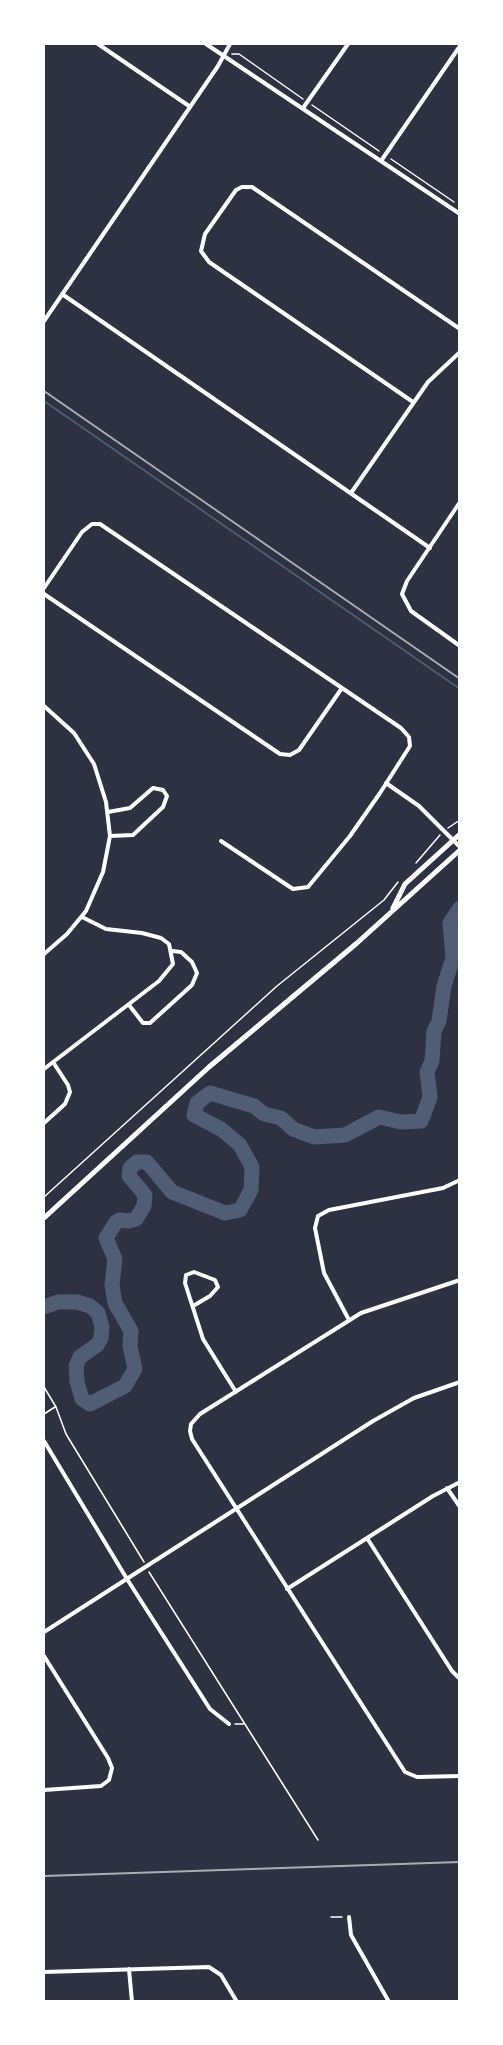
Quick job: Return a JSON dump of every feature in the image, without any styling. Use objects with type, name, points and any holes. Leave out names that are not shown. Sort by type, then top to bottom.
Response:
[{"type":"main road","points":[[391,912],[402,882],[459,834]]},
{"type":"main road","points":[[44,1218],[209,1066],[357,943],[412,895],[459,849]]},
{"type":"street","points":[[98,44],[189,106]]},
{"type":"street","points":[[206,44],[459,213]]},
{"type":"street","points":[[44,321],[230,44]]},
{"type":"street","points":[[303,108],[348,44]]},
{"type":"street","points":[[381,161],[459,46]]},
{"type":"street","points":[[413,402],[209,262],[201,251],[205,234],[233,194],[243,187],[252,187],[459,329]]},
{"type":"street","points":[[62,294],[430,548]]},
{"type":"street","points":[[351,493],[428,382],[459,352]]},
{"type":"street","points":[[459,502],[404,585],[403,599],[415,615],[459,646]]},
{"type":"street","points":[[44,588],[82,532],[92,524],[100,524],[401,728],[409,737],[410,746],[350,836],[304,888],[294,889],[221,841]]},
{"type":"street","points":[[44,594],[284,755],[293,754],[298,750],[342,688]]},
{"type":"street","points":[[44,706],[67,725],[90,756],[100,780],[108,812],[110,836],[101,878],[82,917],[44,954]]},
{"type":"street","points":[[386,783],[419,806],[453,839],[459,849]]},
{"type":"street","points":[[108,812],[130,808],[153,789],[163,790],[167,796],[163,807],[133,835],[110,836]]},
{"type":"street","points":[[44,1069],[129,1005],[167,974],[173,964],[172,951],[166,940],[156,935],[106,929],[82,917]]},
{"type":"street","points":[[129,1005],[142,1023],[150,1023],[192,985],[197,973],[192,962],[181,952],[172,951]]},
{"type":"street","points":[[44,1123],[65,1104],[70,1092],[53,1062]]},
{"type":"street","points":[[349,1320],[324,1273],[315,1228],[318,1216],[329,1210],[439,1189],[459,1180]]},
{"type":"street","points":[[193,1306],[210,1296],[218,1287],[214,1280],[194,1272],[188,1273],[184,1280],[205,1344],[236,1392]]},
{"type":"street","points":[[459,1280],[369,1309],[349,1320],[196,1418],[190,1431],[192,1439],[236,1509],[405,1772],[414,1777],[459,1776]]},
{"type":"street","points":[[44,1632],[383,1415],[414,1398],[459,1382]]},
{"type":"street","points":[[44,1441],[127,1579],[210,1709],[229,1724]]},
{"type":"street","points":[[288,1588],[459,1482]]},
{"type":"street","points":[[447,1488],[459,1508]]},
{"type":"street","points":[[367,1538],[459,1679]]},
{"type":"street","points":[[44,1656],[112,1768],[109,1780],[101,1786],[44,1790]]},
{"type":"street","points":[[349,1917],[351,1935],[389,2001]]},
{"type":"street","points":[[44,1972],[213,1968],[221,1975],[237,2001]]},
{"type":"street","points":[[129,1970],[132,2001]]},
{"type":"path","points":[[236,53],[302,98]]},
{"type":"path","points":[[314,107],[379,151]]},
{"type":"path","points":[[392,159],[456,203]]},
{"type":"path","points":[[451,826],[459,820]]},
{"type":"path","points":[[412,868],[441,835]]},
{"type":"path","points":[[44,1197],[277,986],[384,900],[402,882]]},
{"type":"path","points":[[44,1387],[56,1407],[62,1428],[141,1558]]},
{"type":"path","points":[[44,1414],[56,1407]]},
{"type":"path","points":[[148,1570],[318,1840]]},
{"type":"path","points":[[229,1724],[246,1725]]},
{"type":"path","points":[[331,1917],[349,1917]]},
{"type":"waterway","points":[[44,401],[460,689]]},
{"type":"waterway","points":[[44,1307],[58,1302],[77,1302],[90,1306],[98,1313],[102,1327],[101,1338],[97,1345],[80,1357],[76,1366],[77,1382],[82,1399],[90,1404],[125,1386],[135,1369],[130,1346],[131,1331],[115,1303],[112,1285],[115,1259],[106,1238],[116,1222],[136,1219],[144,1206],[145,1195],[129,1176],[130,1168],[137,1162],[147,1162],[172,1192],[225,1213],[240,1210],[251,1190],[252,1167],[240,1145],[221,1129],[194,1115],[197,1103],[210,1093],[254,1106],[264,1114],[281,1118],[293,1129],[314,1137],[345,1135],[379,1117],[401,1122],[421,1121],[430,1097],[427,1072],[432,1061],[434,1031],[439,1021],[444,986],[453,958],[450,923],[460,908]]},
{"type":"railway","points":[[44,391],[460,679]]},
{"type":"railway","points":[[44,1876],[460,1862]]}]
